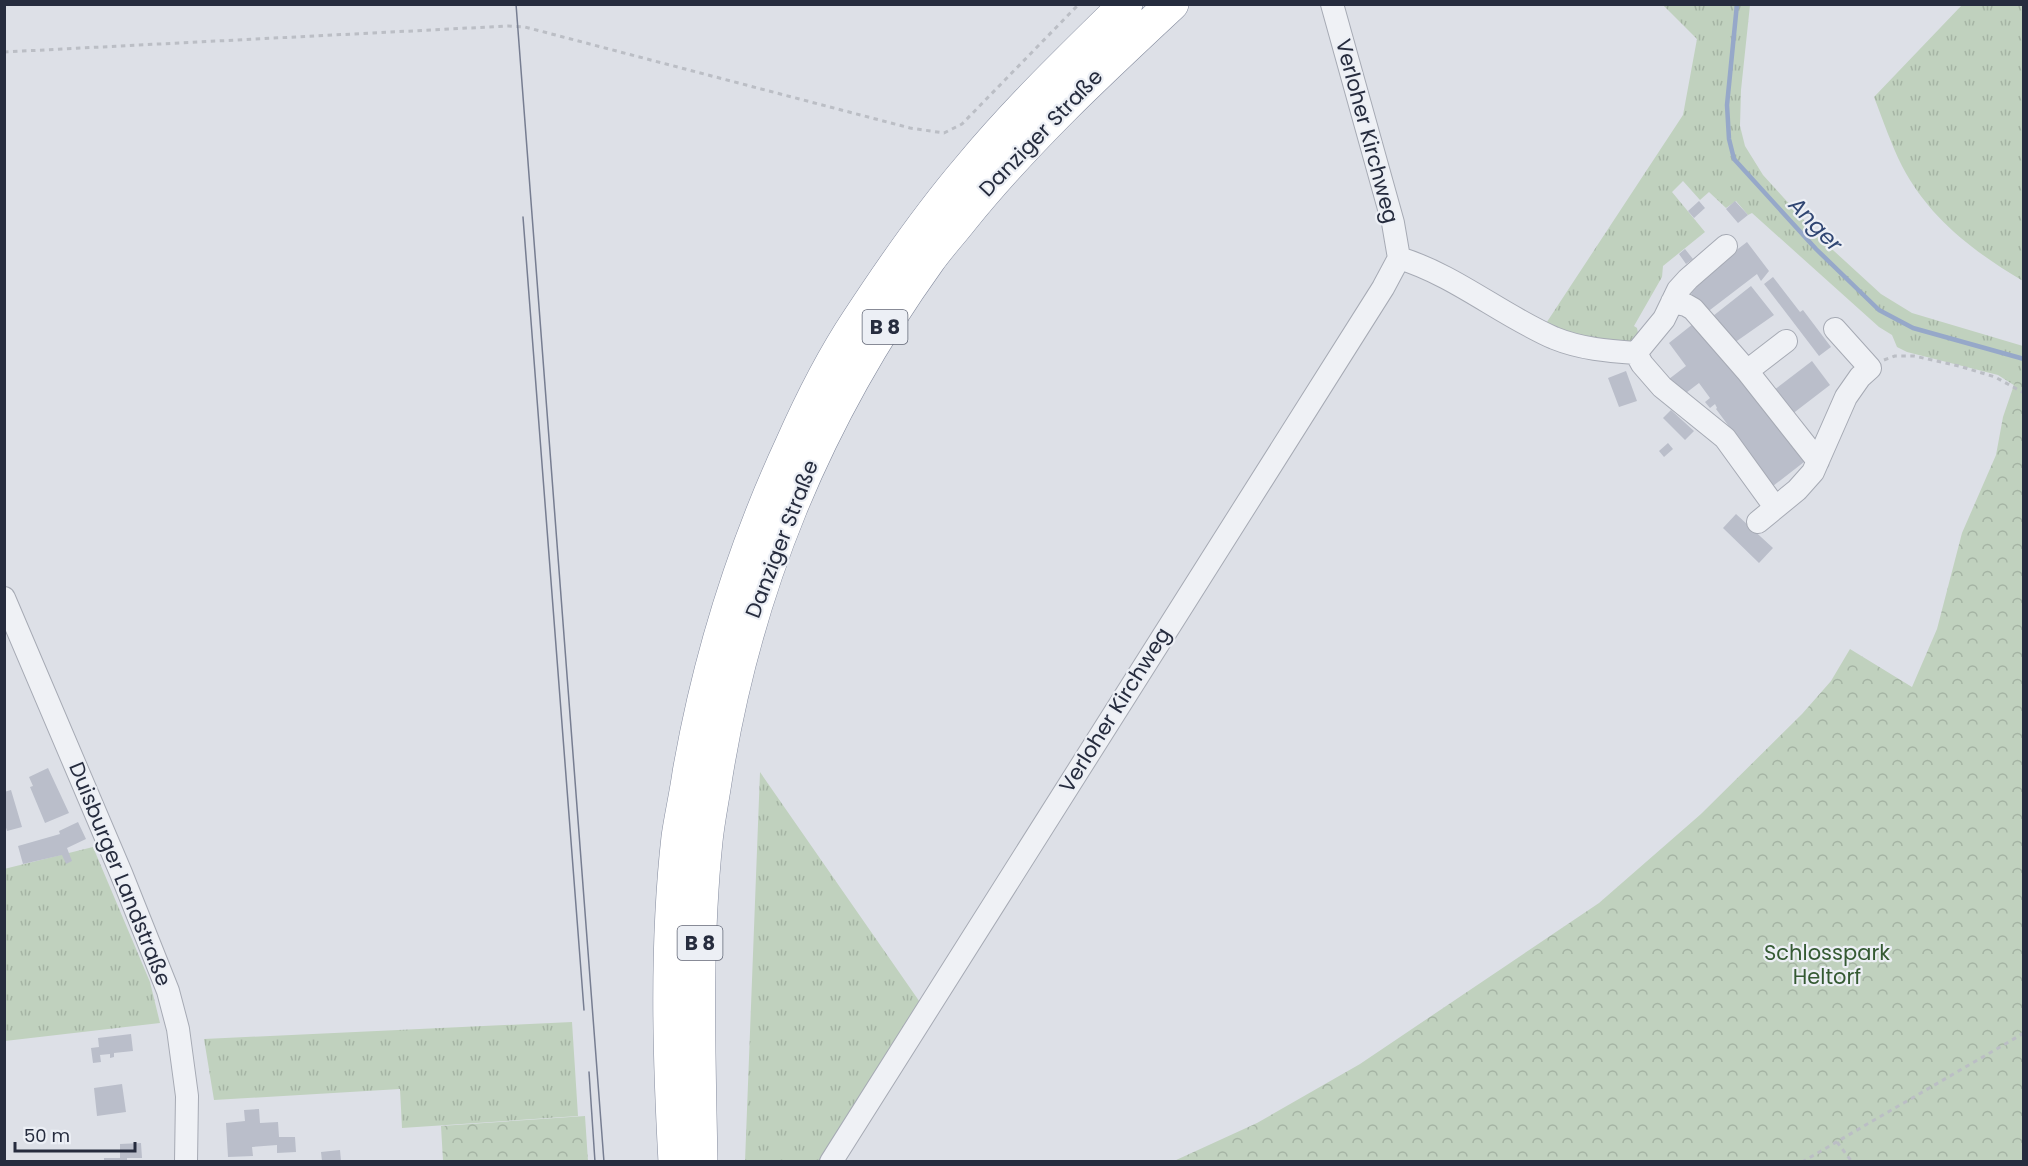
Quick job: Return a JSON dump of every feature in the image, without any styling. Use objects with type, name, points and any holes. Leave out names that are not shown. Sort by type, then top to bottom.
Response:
[{"type":"highway","name":"Danziger Straße","points":[[675,1161],[671,1057],[672,932],[678,836],[698,724],[720,633],[751,538],[810,404],[856,323],[914,240],[968,169],[991,143],[1059,70],[1126,4]]},
{"type":"highway","name":"Danziger Straße","points":[[701,1161],[698,979],[706,840],[724,727],[743,645],[771,557],[796,491],[834,412],[929,259],[987,188],[1035,136],[1083,87],[1172,4]]},
{"type":"highway","points":[[663,1161],[662,1134],[672,1119]]},
{"type":"street","name":"Verloher Kirchweg","points":[[831,1161],[1383,288],[1398,258],[1393,223],[1332,4]]},
{"type":"street","points":[[1636,353],[1664,319],[1678,290],[1726,246]]},
{"type":"street","points":[[1398,258],[1439,274],[1517,320],[1555,339],[1603,351],[1636,353]]},
{"type":"street","points":[[1672,302],[1686,304],[1693,309],[1747,371],[1818,461]]},
{"type":"street","points":[[1758,522],[1797,490],[1813,472],[1846,397],[1860,377],[1870,368],[1835,329]]},
{"type":"street","points":[[1747,371],[1786,342]]},
{"type":"street","points":[[1636,353],[1642,364],[1662,387],[1725,438],[1775,507]]},
{"type":"street","name":"Duisburger Landstraße","points":[[4,598],[121,873],[168,991],[178,1029],[187,1096],[186,1161]]},
{"type":"path","points":[[4,52],[508,26],[525,27],[910,128],[944,133],[962,124],[1079,4]]},
{"type":"path","points":[[1870,368],[1896,356],[1914,356],[1995,377],[2024,393]]},
{"type":"path","points":[[1802,1161],[2024,1033]]},
{"type":"path","points":[[1837,1141],[1852,1161]]},
{"type":"green space","points":[[1663,5],[1750,5],[1741,90],[1740,126],[1745,146],[1763,175],[1822,240],[1881,294],[1912,313],[2023,346],[2023,391],[1998,375],[1907,352],[1897,347],[1892,335],[1879,327],[1752,213],[1748,215],[1736,201],[1726,208],[1709,192],[1700,200],[1683,181],[1672,192],[1705,232],[1663,266],[1662,277],[1634,326],[1637,328],[1639,338],[1617,349],[1541,331],[1683,115],[1697,39]]},
{"type":"green space","points":[[1962,5],[2023,5],[2023,281],[1970,246],[1925,202],[1902,166],[1874,97]]},
{"type":"green space","name":"Schlosspark Heltorf","points":[[2023,367],[2023,1161],[1174,1161],[1257,1123],[1360,1064],[1599,903],[1701,814],[1802,714],[1831,681],[1850,649],[1912,687],[1937,629],[1962,533],[1996,455],[2003,417],[2016,379]]},
{"type":"green space","points":[[760,772],[924,1008],[827,1161],[745,1162]]},
{"type":"green space","points":[[93,847],[150,982],[160,1023],[5,1041],[4,869]]},
{"type":"green space","points":[[572,1022],[578,1116],[402,1128],[400,1089],[214,1100],[204,1039]]},
{"type":"green space","points":[[585,1116],[588,1161],[443,1161],[441,1126]]},
{"type":"building","points":[[1699,201],[1705,208],[1694,218],[1688,211]]},
{"type":"building","points":[[1735,201],[1748,215],[1738,223],[1726,209]]},
{"type":"building","points":[[1747,242],[1769,271],[1761,281],[1757,274],[1706,313],[1687,288]]},
{"type":"building","points":[[1685,249],[1693,259],[1686,264],[1679,254]]},
{"type":"building","points":[[1773,277],[1800,312],[1803,310],[1831,347],[1819,356],[1764,284]]},
{"type":"building","points":[[1751,286],[1774,315],[1734,343],[1713,316]]},
{"type":"building","points":[[1698,320],[1804,462],[1773,486],[1716,409],[1715,404],[1710,408],[1705,402],[1710,398],[1699,383],[1682,396],[1669,379],[1686,366],[1669,343]]},
{"type":"building","points":[[1812,361],[1830,385],[1787,418],[1769,394]]},
{"type":"building","points":[[1626,371],[1637,401],[1619,407],[1608,378]]},
{"type":"building","points":[[1671,410],[1694,431],[1685,440],[1663,418]]},
{"type":"building","points":[[1668,443],[1673,449],[1664,457],[1659,451]]},
{"type":"building","points":[[1736,514],[1773,548],[1759,563],[1723,528]]},
{"type":"building","points":[[48,768],[69,813],[45,823],[30,787],[33,786],[29,777]]},
{"type":"building","points":[[11,790],[22,827],[7,831],[4,821],[4,792]]},
{"type":"building","points":[[78,822],[86,839],[67,848],[72,861],[66,864],[62,855],[23,864],[18,846],[60,834],[59,831]]},
{"type":"building","points":[[131,1034],[133,1051],[114,1053],[114,1057],[110,1058],[110,1054],[100,1055],[101,1062],[93,1063],[91,1048],[99,1047],[98,1038]]},
{"type":"building","points":[[122,1084],[126,1112],[97,1116],[94,1088]]},
{"type":"building","points":[[259,1109],[260,1123],[278,1122],[279,1137],[295,1137],[296,1152],[277,1153],[277,1145],[252,1147],[253,1156],[228,1157],[226,1123],[245,1121],[244,1110]]},
{"type":"building","points":[[141,1143],[142,1158],[127,1158],[127,1161],[104,1161],[104,1158],[120,1158],[120,1144]]},
{"type":"building","points":[[340,1150],[341,1161],[322,1161],[321,1152]]},
{"type":"waterway","name":"Anger","points":[[1737,4],[1727,105],[1729,139],[1734,159],[1816,249],[1879,310],[1913,328],[2024,359]]},
{"type":"tram line","points":[[516,4],[604,1162]]},
{"type":"tram line","points":[[523,217],[584,1010]]},
{"type":"tram line","points":[[589,1072],[595,1162]]}]
